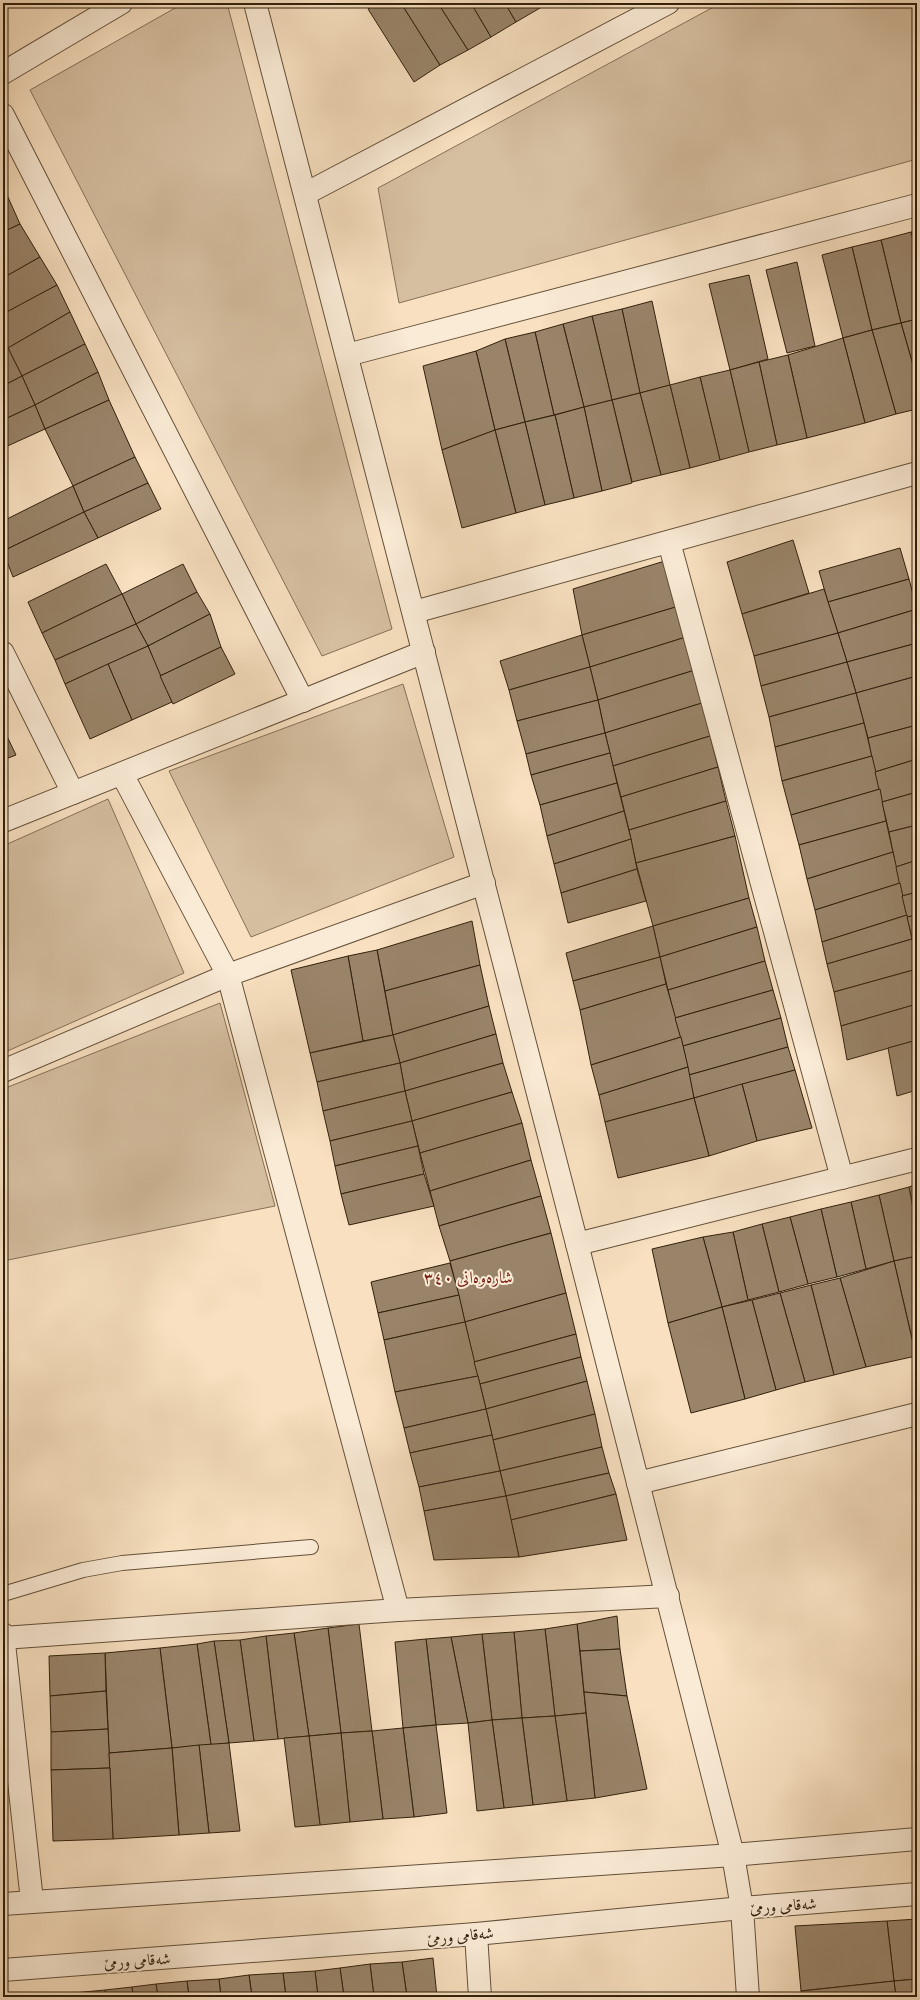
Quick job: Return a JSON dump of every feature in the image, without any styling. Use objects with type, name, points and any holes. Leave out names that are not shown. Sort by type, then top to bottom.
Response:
[{"type":"street","points":[[3,72],[121,3]]},
{"type":"street","points":[[255,3],[484,883],[668,1596],[733,1855],[742,1908],[748,1997]]},
{"type":"street","points":[[305,194],[668,3]]},
{"type":"street","points":[[3,115],[303,701]]},
{"type":"street","points":[[347,355],[917,205]]},
{"type":"street","points":[[414,612],[917,473]]},
{"type":"street","points":[[669,542],[842,1178]]},
{"type":"street","points":[[3,821],[424,652]]},
{"type":"street","points":[[3,653],[73,793]]},
{"type":"street","points":[[122,774],[228,975],[398,1610]]},
{"type":"street","points":[[3,1071],[228,975],[484,883]]},
{"type":"street","points":[[577,1244],[917,1159]]},
{"type":"street","points":[[638,1483],[917,1414]]},
{"type":"street","points":[[32,1901],[3,1637],[398,1610],[668,1596]]},
{"type":"street","points":[[3,1904],[733,1855],[917,1839]]},
{"type":"street","name":"شەقامی ورمێ","points":[[3,1970],[476,1934],[742,1908],[917,1894]]},
{"type":"street","points":[[476,1934],[480,1997]]},
{"type":"lane","points":[[3,1594],[83,1570],[122,1563],[311,1547]]},
{"type":"shaded area","points":[[184,3],[227,3],[392,629],[322,656],[30,90]]},
{"type":"shaded area","points":[[721,3],[917,3],[917,159],[399,303],[378,188]]},
{"type":"shaded area","points":[[403,684],[454,857],[251,937],[169,771]]},
{"type":"shaded area","points":[[108,799],[184,973],[3,1053],[3,846]]},
{"type":"shaded area","points":[[220,1003],[275,1206],[3,1261],[3,1089]]},
{"type":"building","points":[[378,3],[401,3],[440,65],[414,82],[368,9]]},
{"type":"building","points":[[401,3],[438,3],[468,50],[440,65]]},
{"type":"building","points":[[438,3],[471,3],[491,37],[468,50]]},
{"type":"building","points":[[471,3],[505,3],[516,22],[491,37]]},
{"type":"building","points":[[505,3],[538,3],[540,8],[516,22]]},
{"type":"building","points":[[538,3],[549,3],[540,8]]},
{"type":"building","points":[[3,186],[20,224],[3,232]]},
{"type":"building","points":[[20,224],[40,257],[3,278],[3,232]]},
{"type":"building","points":[[917,231],[917,257],[911,232]]},
{"type":"building","points":[[911,232],[917,257],[917,319],[901,323],[881,240]]},
{"type":"building","points":[[881,240],[901,323],[872,330],[852,247]]},
{"type":"building","points":[[852,247],[872,330],[843,338],[822,255]]},
{"type":"building","points":[[40,257],[57,285],[3,314],[3,278]]},
{"type":"building","points":[[797,262],[815,346],[787,353],[766,270]]},
{"type":"building","points":[[749,275],[768,359],[730,370],[709,284]]},
{"type":"building","points":[[57,285],[70,312],[8,348],[3,338],[3,314]]},
{"type":"building","points":[[652,301],[670,385],[640,393],[622,309]]},
{"type":"building","points":[[622,309],[640,393],[612,400],[592,316]]},
{"type":"building","points":[[70,312],[85,344],[22,376],[8,348]]},
{"type":"building","points":[[592,316],[612,400],[584,407],[563,324]]},
{"type":"building","points":[[917,319],[917,379],[901,323]]},
{"type":"building","points":[[901,323],[917,379],[917,409],[896,414],[872,330]]},
{"type":"building","points":[[563,324],[584,407],[554,415],[535,332]]},
{"type":"building","points":[[872,330],[896,414],[865,423],[843,338]]},
{"type":"building","points":[[535,332],[554,415],[525,422],[505,339]]},
{"type":"building","points":[[3,338],[8,348],[3,350]]},
{"type":"building","points":[[843,338],[865,423],[807,438],[788,355]]},
{"type":"building","points":[[505,339],[525,422],[495,430],[476,351]]},
{"type":"building","points":[[85,344],[98,372],[35,405],[22,376]]},
{"type":"building","points":[[8,348],[22,376],[3,386],[3,350]]},
{"type":"building","points":[[476,351],[495,430],[442,450],[423,366]]},
{"type":"building","points":[[788,355],[807,438],[777,445],[759,362]]},
{"type":"building","points":[[759,362],[777,445],[749,452],[730,370]]},
{"type":"building","points":[[730,370],[749,452],[720,460],[700,377]]},
{"type":"building","points":[[98,372],[109,400],[45,429],[35,405]]},
{"type":"building","points":[[22,376],[35,405],[3,420],[3,386]]},
{"type":"building","points":[[700,377],[720,460],[690,468],[670,385]]},
{"type":"building","points":[[670,385],[690,468],[661,475],[640,393]]},
{"type":"building","points":[[640,393],[661,475],[632,482],[612,400]]},
{"type":"building","points":[[109,400],[135,457],[73,486],[45,429]]},
{"type":"building","points":[[612,400],[632,483],[602,491],[584,407]]},
{"type":"building","points":[[35,405],[45,429],[3,448],[3,420]]},
{"type":"building","points":[[584,407],[602,491],[574,498],[555,415]]},
{"type":"building","points":[[555,415],[574,498],[545,505],[525,422]]},
{"type":"building","points":[[525,422],[545,505],[516,513],[495,430]]},
{"type":"building","points":[[495,430],[516,513],[462,528],[442,450]]},
{"type":"building","points":[[135,457],[148,483],[84,512],[73,486]]},
{"type":"building","points":[[148,483],[161,509],[98,538],[84,512]]},
{"type":"building","points":[[73,486],[84,512],[3,551],[3,521]]},
{"type":"building","points":[[84,512],[98,538],[13,577],[3,551]]},
{"type":"building","points":[[793,540],[809,593],[742,614],[727,562]]},
{"type":"building","points":[[900,548],[909,579],[828,602],[819,571]]},
{"type":"building","points":[[668,560],[679,606],[582,635],[573,589]]},
{"type":"building","points":[[106,564],[122,594],[42,633],[28,602]]},
{"type":"building","points":[[183,564],[197,592],[136,624],[122,594]]},
{"type":"building","points":[[909,579],[917,609],[838,633],[828,602]]},
{"type":"building","points":[[824,589],[838,633],[754,656],[742,614]]},
{"type":"building","points":[[197,592],[210,614],[148,646],[136,624]]},
{"type":"building","points":[[122,594],[136,624],[55,660],[42,633]]},
{"type":"building","points":[[679,606],[686,637],[590,667],[582,635]]},
{"type":"building","points":[[917,609],[917,643],[847,662],[838,633]]},
{"type":"building","points":[[210,614],[221,647],[160,676],[148,646]]},
{"type":"building","points":[[136,624],[148,646],[65,684],[55,660]]},
{"type":"building","points":[[838,633],[847,662],[761,686],[754,656]]},
{"type":"building","points":[[582,635],[590,667],[509,690],[500,661]]},
{"type":"building","points":[[686,637],[695,670],[598,700],[590,667]]},
{"type":"building","points":[[917,643],[917,676],[856,693],[847,662]]},
{"type":"building","points":[[148,646],[172,702],[132,720],[108,664]]},
{"type":"building","points":[[221,647],[235,674],[173,704],[160,676]]},
{"type":"building","points":[[847,662],[856,693],[769,717],[761,686]]},
{"type":"building","points":[[108,664],[132,720],[90,739],[65,684]]},
{"type":"building","points":[[590,667],[598,700],[517,721],[509,690]]},
{"type":"building","points":[[695,670],[702,703],[605,733],[598,700]]},
{"type":"building","points":[[917,676],[917,725],[868,738],[856,693]]},
{"type":"building","points":[[856,693],[864,723],[775,747],[769,717]]},
{"type":"building","points":[[598,700],[605,733],[526,754],[517,721]]},
{"type":"building","points":[[702,703],[710,736],[613,766],[605,733]]},
{"type":"building","points":[[864,723],[872,756],[782,781],[775,747]]},
{"type":"building","points":[[917,725],[917,759],[875,772],[868,738]]},
{"type":"building","points":[[3,728],[16,755],[3,760]]},
{"type":"building","points":[[605,733],[610,753],[531,775],[526,754]]},
{"type":"building","points":[[710,736],[718,767],[621,797],[613,766]]},
{"type":"building","points":[[610,753],[617,783],[540,805],[531,775]]},
{"type":"building","points":[[872,756],[880,789],[791,815],[782,781]]},
{"type":"building","points":[[917,759],[917,792],[882,802],[875,772]]},
{"type":"building","points":[[718,767],[726,801],[629,830],[621,797]]},
{"type":"building","points":[[617,783],[624,811],[547,836],[540,805]]},
{"type":"building","points":[[880,789],[886,821],[799,845],[791,815]]},
{"type":"building","points":[[917,792],[917,825],[889,832],[882,802]]},
{"type":"building","points":[[726,801],[735,836],[636,863],[629,830]]},
{"type":"building","points":[[624,811],[631,839],[554,864],[547,836]]},
{"type":"building","points":[[886,821],[893,852],[807,879],[799,845]]},
{"type":"building","points":[[917,825],[917,860],[896,867],[889,832]]},
{"type":"building","points":[[735,836],[749,898],[653,926],[636,863]]},
{"type":"building","points":[[631,839],[637,869],[561,893],[554,864]]},
{"type":"building","points":[[893,852],[900,883],[815,910],[807,879]]},
{"type":"building","points":[[917,860],[917,892],[902,896],[896,867]]},
{"type":"building","points":[[637,869],[646,901],[568,923],[561,893]]},
{"type":"building","points":[[900,883],[907,915],[822,942],[815,910]]},
{"type":"building","points":[[917,892],[917,915],[907,917],[902,896]]},
{"type":"building","points":[[749,898],[757,927],[660,957],[653,926]]},
{"type":"building","points":[[907,915],[912,939],[827,964],[822,942]]},
{"type":"building","points":[[917,915],[917,954],[916,954],[907,917]]},
{"type":"building","points":[[472,921],[480,965],[385,991],[377,950]]},
{"type":"building","points":[[653,926],[660,957],[573,981],[566,953]]},
{"type":"building","points":[[757,927],[765,961],[668,990],[660,957]]},
{"type":"building","points":[[912,939],[917,957],[917,969],[834,992],[827,964]]},
{"type":"building","points":[[377,950],[393,1035],[363,1041],[348,956]]},
{"type":"building","points":[[348,956],[363,1041],[310,1053],[291,970]]},
{"type":"building","points":[[660,957],[666,984],[580,1010],[573,981]]},
{"type":"building","points":[[765,961],[773,990],[675,1018],[668,990]]},
{"type":"building","points":[[480,965],[489,1006],[393,1035],[385,991]]},
{"type":"building","points":[[917,969],[917,1004],[841,1026],[834,992]]},
{"type":"building","points":[[666,984],[681,1037],[591,1065],[580,1010]]},
{"type":"building","points":[[773,990],[781,1018],[683,1046],[675,1018]]},
{"type":"building","points":[[917,1004],[917,1040],[847,1060],[841,1026]]},
{"type":"building","points":[[489,1006],[496,1034],[400,1063],[393,1035]]},
{"type":"building","points":[[781,1018],[788,1047],[689,1075],[683,1046]]},
{"type":"building","points":[[496,1034],[503,1063],[405,1091],[400,1063]]},
{"type":"building","points":[[393,1035],[400,1063],[317,1082],[310,1053]]},
{"type":"building","points":[[681,1037],[688,1067],[599,1095],[591,1065]]},
{"type":"building","points":[[917,1040],[917,1090],[897,1096],[888,1048]]},
{"type":"building","points":[[788,1047],[795,1070],[694,1098],[689,1075]]},
{"type":"building","points":[[400,1063],[405,1091],[323,1111],[317,1082]]},
{"type":"building","points":[[503,1063],[512,1092],[412,1121],[405,1091]]},
{"type":"building","points":[[688,1067],[694,1098],[605,1122],[599,1095]]},
{"type":"building","points":[[795,1070],[812,1128],[757,1141],[742,1084]]},
{"type":"building","points":[[742,1084],[757,1141],[709,1156],[694,1098]]},
{"type":"building","points":[[405,1091],[412,1121],[330,1141],[323,1111]]},
{"type":"building","points":[[512,1092],[522,1123],[420,1153],[412,1121]]},
{"type":"building","points":[[694,1098],[709,1156],[618,1178],[605,1122]]},
{"type":"building","points":[[412,1121],[418,1146],[335,1166],[330,1141]]},
{"type":"building","points":[[522,1123],[531,1160],[430,1191],[420,1153]]},
{"type":"building","points":[[418,1146],[424,1174],[341,1194],[335,1166]]},
{"type":"building","points":[[531,1160],[541,1196],[439,1226],[430,1191]]},
{"type":"building","points":[[424,1174],[434,1206],[349,1225],[341,1194]]},
{"type":"building","points":[[917,1184],[917,1224],[909,1187]]},
{"type":"building","points":[[909,1187],[917,1229],[917,1256],[894,1261],[879,1195]]},
{"type":"building","points":[[879,1195],[894,1261],[866,1269],[851,1202]]},
{"type":"building","points":[[541,1196],[551,1233],[450,1261],[439,1226]]},
{"type":"building","points":[[851,1202],[866,1269],[837,1277],[821,1209]]},
{"type":"building","points":[[821,1209],[837,1277],[808,1284],[790,1217]]},
{"type":"building","points":[[790,1217],[808,1284],[779,1292],[762,1224]]},
{"type":"building","points":[[762,1224],[779,1292],[748,1300],[733,1232]]},
{"type":"building","points":[[733,1232],[748,1300],[722,1307],[703,1237]]},
{"type":"building","points":[[551,1233],[566,1293],[465,1322],[450,1261]]},
{"type":"building","points":[[703,1237],[722,1307],[668,1323],[652,1249]]},
{"type":"building","points":[[917,1256],[917,1356],[916,1356],[894,1261]]},
{"type":"building","points":[[894,1261],[916,1356],[866,1367],[840,1278]]},
{"type":"building","points":[[450,1263],[459,1295],[378,1313],[371,1282]]},
{"type":"building","points":[[840,1278],[866,1367],[834,1375],[811,1285]]},
{"type":"building","points":[[811,1285],[834,1375],[805,1382],[780,1293]]},
{"type":"building","points":[[566,1293],[576,1334],[474,1362],[465,1322]]},
{"type":"building","points":[[780,1293],[805,1382],[776,1390],[752,1300]]},
{"type":"building","points":[[459,1295],[465,1322],[384,1340],[378,1313]]},
{"type":"building","points":[[752,1300],[776,1390],[745,1399],[722,1307]]},
{"type":"building","points":[[722,1307],[745,1399],[691,1413],[668,1323]]},
{"type":"building","points":[[465,1322],[478,1376],[395,1392],[384,1340]]},
{"type":"building","points":[[576,1334],[581,1357],[480,1384],[474,1362]]},
{"type":"building","points":[[581,1357],[587,1381],[486,1409],[480,1384]]},
{"type":"building","points":[[478,1376],[486,1409],[404,1428],[395,1392]]},
{"type":"building","points":[[587,1381],[595,1414],[493,1440],[486,1409]]},
{"type":"building","points":[[486,1409],[492,1435],[410,1453],[404,1428]]},
{"type":"building","points":[[595,1414],[602,1447],[500,1471],[493,1440]]},
{"type":"building","points":[[492,1435],[500,1471],[419,1487],[410,1453]]},
{"type":"building","points":[[602,1447],[609,1473],[506,1496],[500,1471]]},
{"type":"building","points":[[500,1471],[506,1496],[424,1511],[419,1487]]},
{"type":"building","points":[[609,1473],[616,1494],[511,1520],[506,1496]]},
{"type":"building","points":[[616,1494],[627,1540],[519,1557],[511,1520]]},
{"type":"building","points":[[506,1496],[519,1557],[434,1560],[424,1511]]},
{"type":"building","points":[[617,1616],[620,1649],[580,1651],[577,1624]]},
{"type":"building","points":[[359,1624],[372,1731],[341,1733],[328,1628]]},
{"type":"building","points":[[577,1624],[586,1713],[555,1716],[545,1629]]},
{"type":"building","points":[[328,1628],[341,1733],[309,1736],[294,1633]]},
{"type":"building","points":[[545,1629],[555,1716],[522,1718],[514,1632]]},
{"type":"building","points":[[514,1632],[522,1718],[492,1720],[482,1634]]},
{"type":"building","points":[[294,1633],[309,1736],[278,1739],[266,1636]]},
{"type":"building","points":[[482,1634],[492,1720],[468,1723],[451,1637]]},
{"type":"building","points":[[266,1636],[278,1739],[254,1741],[240,1640]]},
{"type":"building","points":[[451,1637],[468,1723],[436,1725],[426,1639]]},
{"type":"building","points":[[426,1639],[436,1725],[403,1728],[395,1642]]},
{"type":"building","points":[[240,1640],[254,1741],[229,1743],[214,1641]]},
{"type":"building","points":[[214,1641],[229,1743],[211,1745],[197,1644]]},
{"type":"building","points":[[197,1644],[211,1745],[172,1748],[160,1648]]},
{"type":"building","points":[[160,1648],[172,1748],[109,1753],[105,1653]]},
{"type":"building","points":[[620,1649],[627,1696],[584,1692],[580,1651]]},
{"type":"building","points":[[105,1653],[106,1691],[50,1696],[49,1656]]},
{"type":"building","points":[[106,1691],[108,1729],[51,1732],[50,1696]]},
{"type":"building","points":[[584,1692],[627,1696],[647,1789],[595,1798]]},
{"type":"building","points":[[586,1713],[595,1798],[567,1801],[555,1716]]},
{"type":"building","points":[[555,1716],[567,1801],[533,1805],[522,1718]]},
{"type":"building","points":[[522,1718],[533,1805],[504,1808],[492,1720]]},
{"type":"building","points":[[492,1720],[504,1808],[477,1811],[468,1723]]},
{"type":"building","points":[[436,1725],[447,1813],[414,1817],[403,1728]]},
{"type":"building","points":[[403,1728],[414,1817],[383,1819],[372,1731]]},
{"type":"building","points":[[108,1729],[110,1768],[51,1770],[51,1732]]},
{"type":"building","points":[[372,1731],[383,1819],[350,1822],[341,1733]]},
{"type":"building","points":[[341,1733],[350,1822],[320,1825],[309,1736]]},
{"type":"building","points":[[309,1736],[320,1825],[295,1827],[284,1738]]},
{"type":"building","points":[[229,1743],[240,1831],[209,1833],[199,1745]]},
{"type":"building","points":[[199,1745],[209,1833],[179,1835],[172,1748]]},
{"type":"building","points":[[172,1748],[179,1835],[113,1839],[109,1753]]},
{"type":"building","points":[[110,1768],[113,1839],[53,1841],[51,1770]]},
{"type":"building","points":[[917,1919],[917,1979],[894,1981],[887,1921]]},
{"type":"building","points":[[887,1921],[894,1981],[801,1991],[795,1926]]},
{"type":"building","points":[[433,1958],[437,1997],[407,1997],[402,1962]]},
{"type":"building","points":[[402,1962],[407,1997],[374,1997],[370,1964]]},
{"type":"building","points":[[370,1964],[374,1997],[344,1997],[340,1968]]},
{"type":"building","points":[[340,1968],[344,1997],[318,1997],[315,1971]]},
{"type":"building","points":[[315,1971],[318,1997],[286,1997],[283,1973]]},
{"type":"building","points":[[283,1973],[286,1997],[252,1997],[249,1975]]},
{"type":"building","points":[[249,1975],[252,1997],[221,1997],[219,1979]]},
{"type":"building","points":[[219,1979],[221,1997],[189,1997],[187,1981]]},
{"type":"building","points":[[917,1979],[917,1997],[896,1997],[894,1981]]},
{"type":"building","points":[[187,1981],[189,1997],[158,1997],[156,1984]]},
{"type":"building","points":[[894,1981],[896,1997],[802,1997],[801,1991]]},
{"type":"building","points":[[156,1984],[158,1997],[133,1997],[132,1987]]},
{"type":"building","points":[[132,1987],[133,1997],[106,1997],[105,1990]]},
{"type":"building","points":[[105,1990],[106,1997],[74,1997],[73,1993]]},
{"type":"district","name":"شارەوەانی ٣٤٠","points":[[468,1277]]}]
